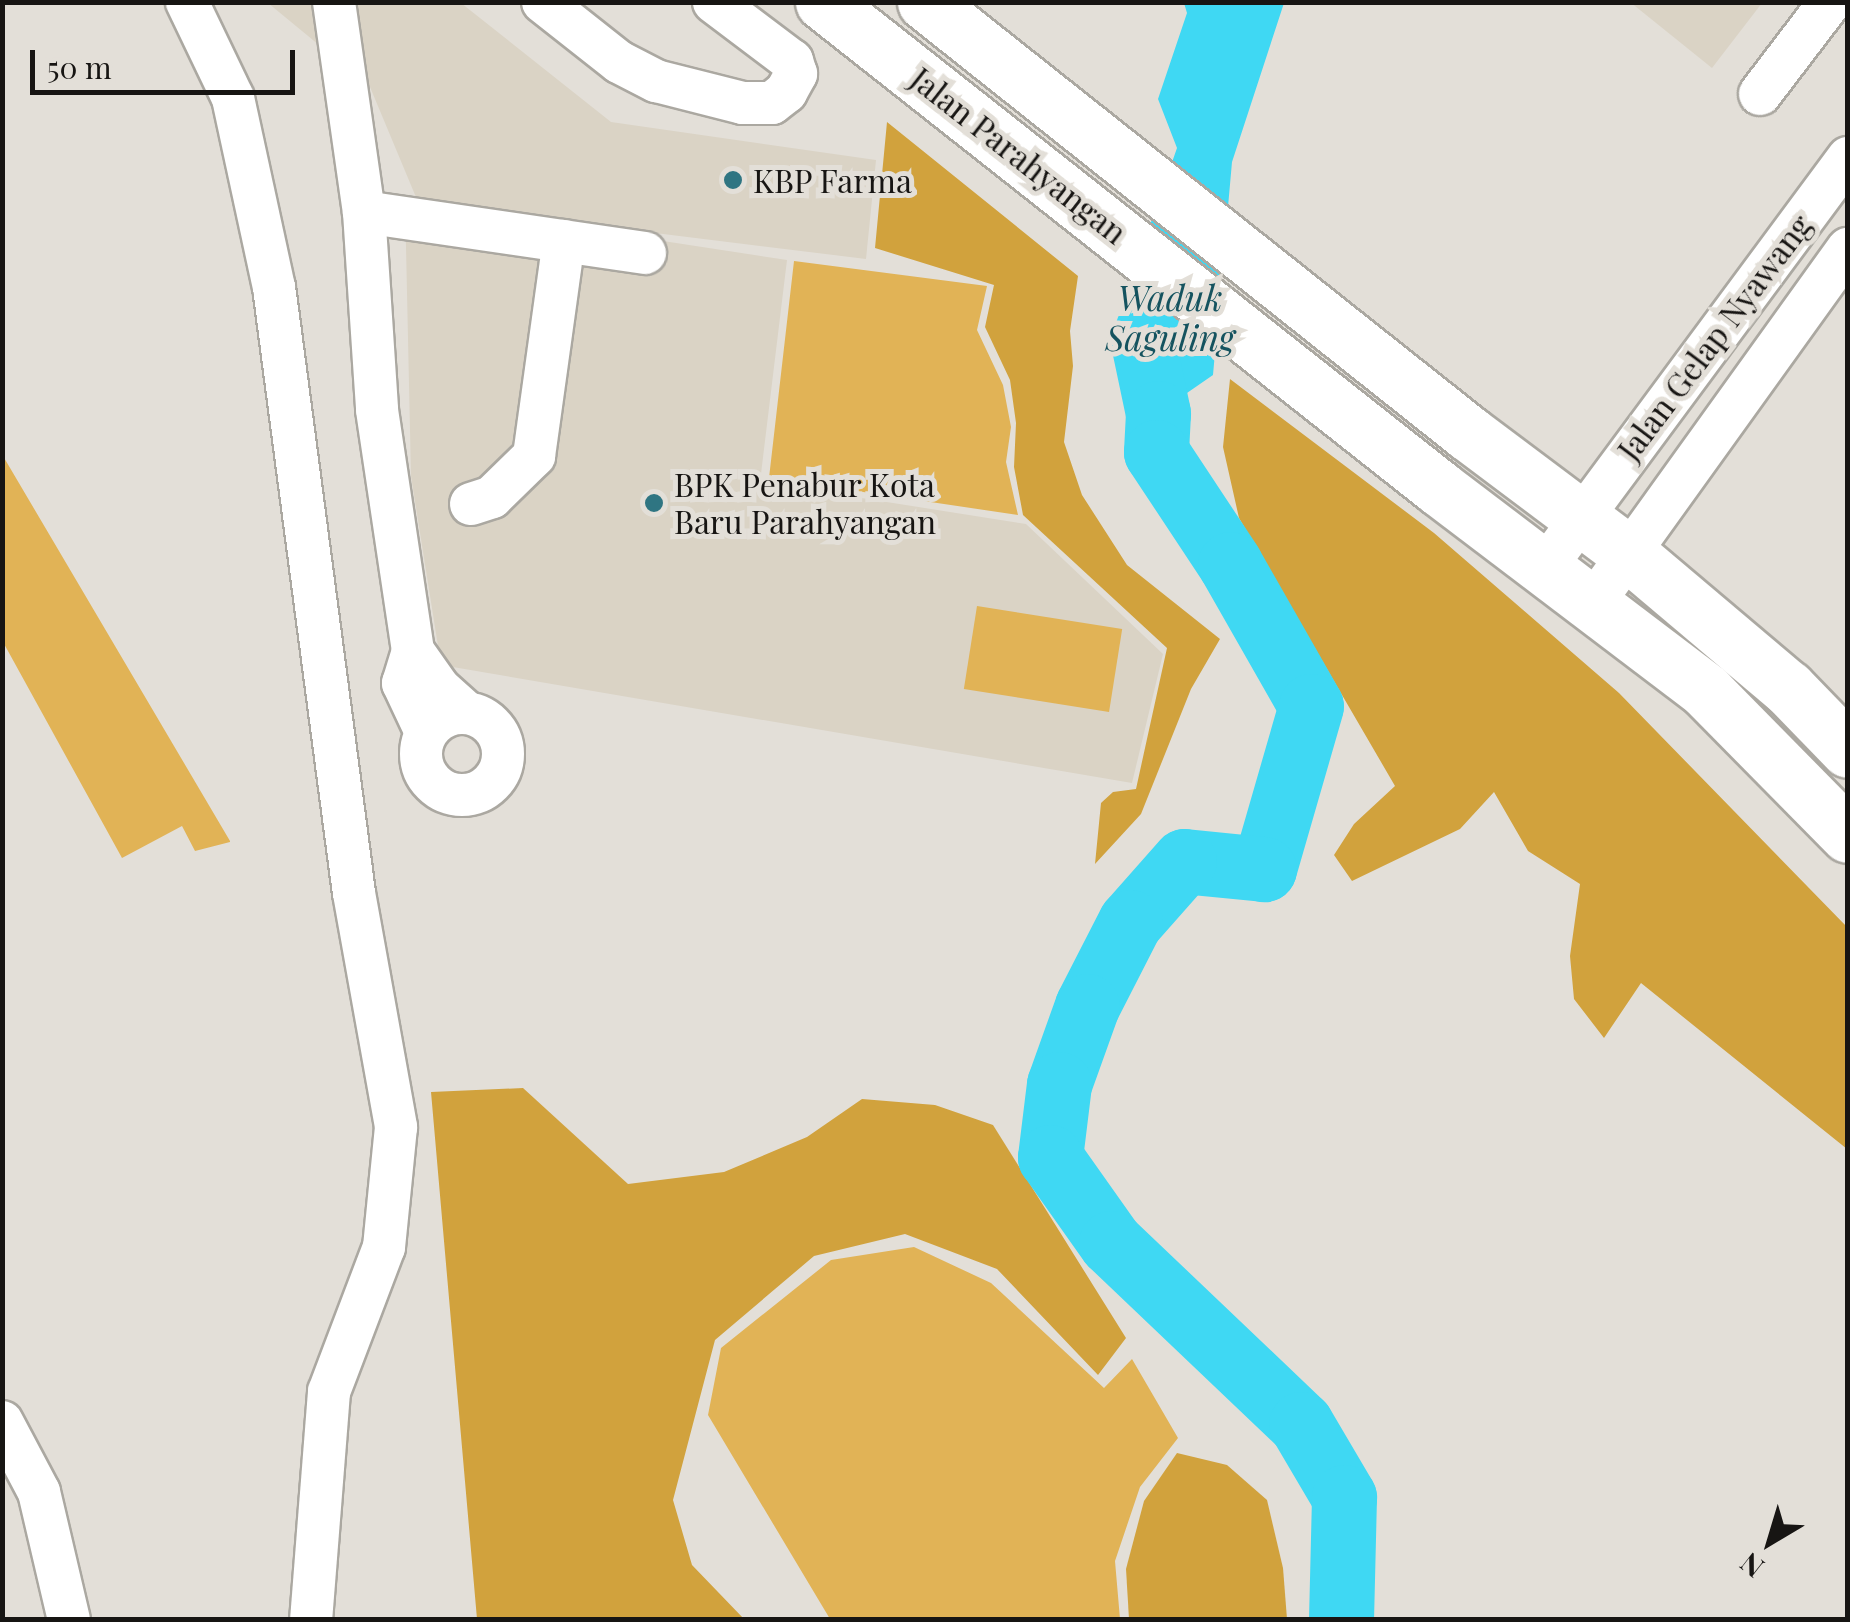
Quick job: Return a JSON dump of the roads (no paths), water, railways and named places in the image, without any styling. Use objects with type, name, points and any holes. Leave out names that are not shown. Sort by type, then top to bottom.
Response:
[{"type":"main road","name":"Jalan Parahyangan","points":[[823,2],[1706,691],[1848,836]]},
{"type":"main road","name":"Jalan Parahyangan","points":[[925,2],[1373,357],[1628,553],[1788,688],[1848,750]]},
{"type":"street","points":[[186,2],[232,98],[274,287],[354,893],[396,1127],[384,1247],[329,1392],[310,1620]]},
{"type":"street","points":[[334,2],[364,212],[377,410],[413,651],[439,688],[466,712],[486,722],[503,742],[504,766],[488,788],[457,795],[432,782],[420,755],[426,732],[442,714],[466,712]]},
{"type":"street","points":[[543,2],[618,62],[656,82],[742,104],[772,103],[786,92],[796,74],[792,61],[714,2]]},
{"type":"street","points":[[1760,94],[1830,2]]},
{"type":"street","name":"Jalan Gelap Nyawang","points":[[1580,515],[1848,158]]},
{"type":"street","points":[[364,212],[645,253]]},
{"type":"street","points":[[470,504],[492,498],[534,456],[564,241]]},
{"type":"street","name":"Jalan Gelap Nyawang","points":[[1628,553],[1848,249]]},
{"type":"street","points":[[1546,566],[1580,515]]},
{"type":"street","points":[[1594,602],[1628,553]]},
{"type":"street","points":[[413,651],[402,682],[426,732]]},
{"type":"street","points":[[2,1422],[39,1492],[69,1620]]},
{"type":"water","name":"Waduk Saguling","points":[[1184,3],[1284,3],[1232,162],[1213,375],[1158,413],[1129,407],[1121,379],[1121,308],[1177,148],[1158,99],[1187,13]]},
{"type":"waterway","points":[[1149,325],[1143,342],[1158,413],[1156,452],[1230,564],[1311,706],[1264,869],[1184,861],[1130,922],[1087,1006],[1059,1084],[1050,1157],[1111,1243],[1301,1424],[1344,1497],[1341,1620]]},
{"type":"place","name":"KBP Farma","points":[[733,180]]},
{"type":"place","name":"BPK Penabur Kota Baru Parahyangan","points":[[654,503]]}]
